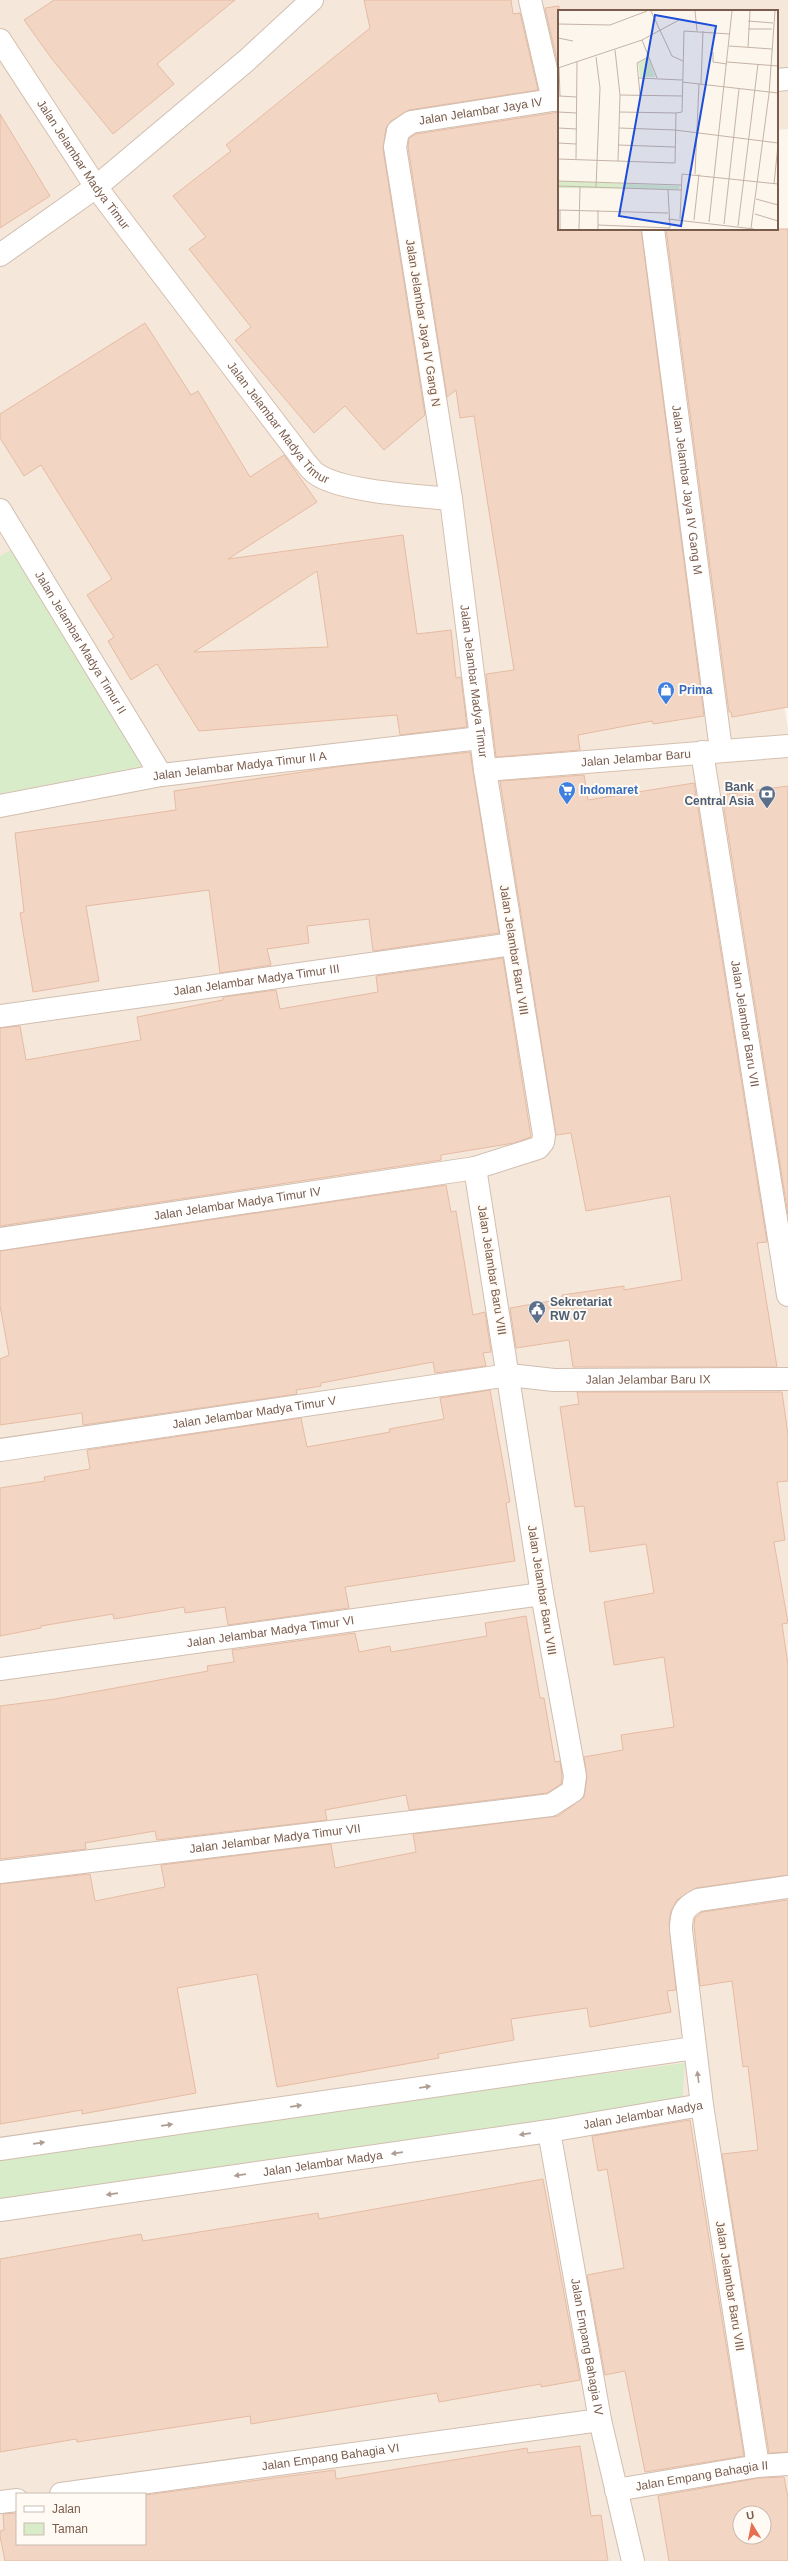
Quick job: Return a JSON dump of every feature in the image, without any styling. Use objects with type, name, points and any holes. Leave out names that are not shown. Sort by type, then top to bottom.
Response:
[{"type":"street","points":[[0,255],[96,187],[247,60],[312,0]]},
{"type":"street","name":"Jalan Jelambar Jaya IV","points":[[395,147],[398,131],[411,122],[556,99],[530,0]]},
{"type":"street","name":"Jalan Jelambar Madya Timur","points":[[0,40],[96,187],[305,462],[316,473],[336,483],[396,494],[451,499],[485,770]]},
{"type":"street","points":[[778,80],[788,79]]},
{"type":"street","name":"Jalan Jelambar Jaya IV Gang N","points":[[395,147],[451,499]]},
{"type":"street","name":"Jalan Jelambar Jaya IV Gang M","points":[[653,230],[712,751]]},
{"type":"street","name":"Jalan Jelambar Madya Timur II","points":[[0,510],[7,539],[161,775]]},
{"type":"street","name":"Jalan Jelambar Madya Timur II A","points":[[0,806],[161,775],[480,738]]},
{"type":"street","name":"Jalan Jelambar Baru","points":[[485,770],[788,746]]},
{"type":"street","name":"Jalan Jelambar Baru VII","points":[[712,751],[788,1295]]},
{"type":"street","name":"Jalan Jelambar Baru VIII","points":[[485,770],[543,1142],[538,1148],[475,1168],[509,1376],[542,1594],[575,1776],[573,1791],[551,1805]]},
{"type":"street","name":"Jalan Jelambar Madya Timur III","points":[[0,1016],[513,944]]},
{"type":"street","name":"Jalan Jelambar Madya Timur IV","points":[[0,1239],[475,1168]]},
{"type":"street","name":"Jalan Jelambar Baru IX","points":[[509,1376],[554,1380],[788,1379]]},
{"type":"street","name":"Jalan Jelambar Madya Timur V","points":[[0,1450],[509,1376]]},
{"type":"street","name":"Jalan Jelambar Madya Timur VI","points":[[0,1669],[542,1594]]},
{"type":"street","name":"Jalan Jelambar Madya Timur VII","points":[[0,1872],[551,1805]]},
{"type":"street","points":[[0,2149],[694,2048],[681,1930],[681,1914],[687,1906],[698,1900],[788,1887]]},
{"type":"street","name":"Jalan Jelambar Madya","points":[[0,2210],[549,2131],[702,2105],[694,2048]]},
{"type":"street","name":"Jalan Jelambar Baru VIII","points":[[702,2105],[758,2466]]},
{"type":"street","name":"Jalan Empang Bahagia IV","points":[[549,2131],[600,2420],[633,2561]]},
{"type":"street","name":"Jalan Empang Bahagia VI","points":[[68,2493],[600,2420]]},
{"type":"street","name":"Jalan Empang Bahagia II","points":[[616,2490],[758,2466],[788,2464]]},
{"type":"street","points":[[0,2502],[16,2500]]},
{"type":"shaded area","points":[[0,0],[788,0],[788,129],[778,130],[778,10],[558,10],[558,230],[705,230],[788,729],[788,2561],[0,2561]]},
{"type":"green space","points":[[20,545],[143,766],[0,794],[0,556]]},
{"type":"green space","points":[[685,2063],[682,2107],[0,2220],[0,2154]]},
{"type":"building","points":[[54,0],[235,0],[157,64],[174,84],[113,134],[52,59],[24,20]]},
{"type":"building","points":[[364,0],[511,0],[513,14],[520,13],[538,90],[409,110],[391,121],[386,128],[383,149],[425,415],[384,450],[345,406],[314,433],[235,340],[251,327],[189,249],[206,237],[173,196],[231,151],[226,145],[370,28]]},
{"type":"building","points":[[559,6],[558,66],[545,8]]},
{"type":"building","points":[[558,112],[558,230],[641,230],[704,716],[653,724],[652,721],[578,735],[580,750],[496,757],[486,674],[514,670],[474,416],[460,418],[456,390],[447,397],[408,147],[409,138],[416,134]]},
{"type":"building","points":[[0,114],[50,196],[0,228]]},
{"type":"building","points":[[788,229],[788,707],[732,717],[731,712],[729,712],[666,230]]},
{"type":"building","points":[[145,323],[191,395],[198,391],[250,477],[284,455],[317,502],[228,559],[403,535],[417,634],[451,630],[456,678],[461,677],[467,727],[400,735],[397,715],[199,731],[157,664],[131,680],[108,641],[114,637],[87,595],[112,579],[41,465],[24,476],[0,438],[0,414]],"holes":[[[317,571],[328,647],[194,652]]]},
{"type":"building","points":[[470,752],[499,933],[373,951],[369,919],[307,926],[309,943],[267,949],[271,965],[220,973],[209,890],[86,906],[99,981],[33,992],[20,913],[24,912],[15,833],[176,810],[174,791],[343,766]]},
{"type":"building","points":[[584,775],[588,800],[694,783],[767,1242],[757,1243],[777,1367],[573,1367],[569,1340],[516,1348],[510,1308],[562,1299],[562,1295],[624,1286],[624,1290],[682,1280],[670,1196],[586,1211],[571,1133],[556,1135],[500,781]]},
{"type":"building","points":[[788,786],[788,1215],[722,795]]},
{"type":"building","points":[[503,958],[531,1137],[514,1143],[441,1155],[441,1160],[0,1226],[0,1028],[20,1026],[26,1060],[141,1040],[137,1017],[223,1000],[223,997],[276,990],[280,1009],[378,992],[376,976]]},
{"type":"building","points":[[446,1185],[451,1212],[456,1211],[473,1315],[485,1312],[491,1352],[483,1353],[486,1366],[435,1373],[433,1362],[321,1383],[321,1386],[296,1390],[297,1394],[83,1425],[82,1413],[0,1425],[0,1359],[9,1355],[0,1306],[0,1251]]},
{"type":"building","points":[[490,1390],[510,1502],[506,1503],[515,1561],[345,1587],[349,1608],[228,1625],[225,1607],[185,1613],[184,1607],[114,1619],[113,1614],[41,1626],[41,1628],[0,1636],[0,1488],[45,1481],[44,1477],[90,1469],[87,1450],[301,1418],[307,1447],[390,1432],[389,1429],[444,1419],[440,1398]]},
{"type":"building","points":[[577,1392],[782,1392],[788,1435],[788,1481],[777,1482],[785,1540],[774,1542],[788,1623],[782,1624],[788,1665],[788,1875],[696,1888],[677,1900],[671,1911],[669,1923],[676,1990],[667,1991],[671,2012],[590,2027],[587,2008],[511,2019],[514,2040],[438,2054],[439,2058],[277,2087],[257,1974],[177,1988],[196,2093],[82,2114],[82,2110],[0,2124],[0,1884],[90,1874],[95,1901],[165,1887],[161,1865],[331,1844],[335,1868],[416,1852],[413,1834],[558,1816],[584,1797],[587,1777],[584,1757],[623,1750],[621,1735],[674,1727],[664,1657],[614,1665],[604,1602],[654,1593],[646,1544],[590,1552],[584,1506],[575,1507],[560,1407],[579,1404]]},
{"type":"building","points":[[526,1616],[540,1698],[544,1698],[555,1762],[560,1761],[562,1776],[561,1784],[547,1793],[409,1810],[406,1795],[325,1810],[327,1820],[157,1840],[155,1831],[85,1843],[86,1849],[0,1859],[0,1706],[55,1699],[208,1671],[207,1666],[234,1662],[232,1650],[355,1633],[359,1652],[390,1646],[391,1652],[487,1636],[485,1623]]},
{"type":"building","points":[[788,1900],[788,2452],[769,2453],[722,2154],[758,2150],[748,2066],[743,2067],[732,1981],[700,1986],[694,1925],[695,1918],[702,1912]]},
{"type":"building","points":[[690,2120],[744,2456],[645,2472],[625,2371],[605,2375],[587,2275],[624,2268],[607,2169],[598,2171],[592,2136]]},
{"type":"building","points":[[543,2179],[580,2380],[541,2387],[541,2384],[439,2402],[437,2393],[251,2424],[250,2416],[77,2442],[76,2439],[0,2452],[0,2259],[141,2234],[143,2241],[318,2213],[319,2219]]},
{"type":"building","points":[[580,2446],[591,2516],[601,2515],[608,2561],[5,2561],[0,2536],[0,2531],[4,2530],[3,2514],[16,2513],[16,2545],[146,2545],[146,2495],[335,2470],[336,2479],[527,2448],[528,2453]]},
{"type":"building","points":[[784,2477],[788,2498],[788,2561],[669,2561],[658,2496],[759,2478]]},
{"type":"place","name":"Prima","points":[[666,705]]},
{"type":"place","name":"Indomaret","points":[[567,805]]},
{"type":"place","name":"Bank Central Asia","points":[[767,809]]},
{"type":"place","name":"Sekretariat RW 07","points":[[537,1324]]}]
